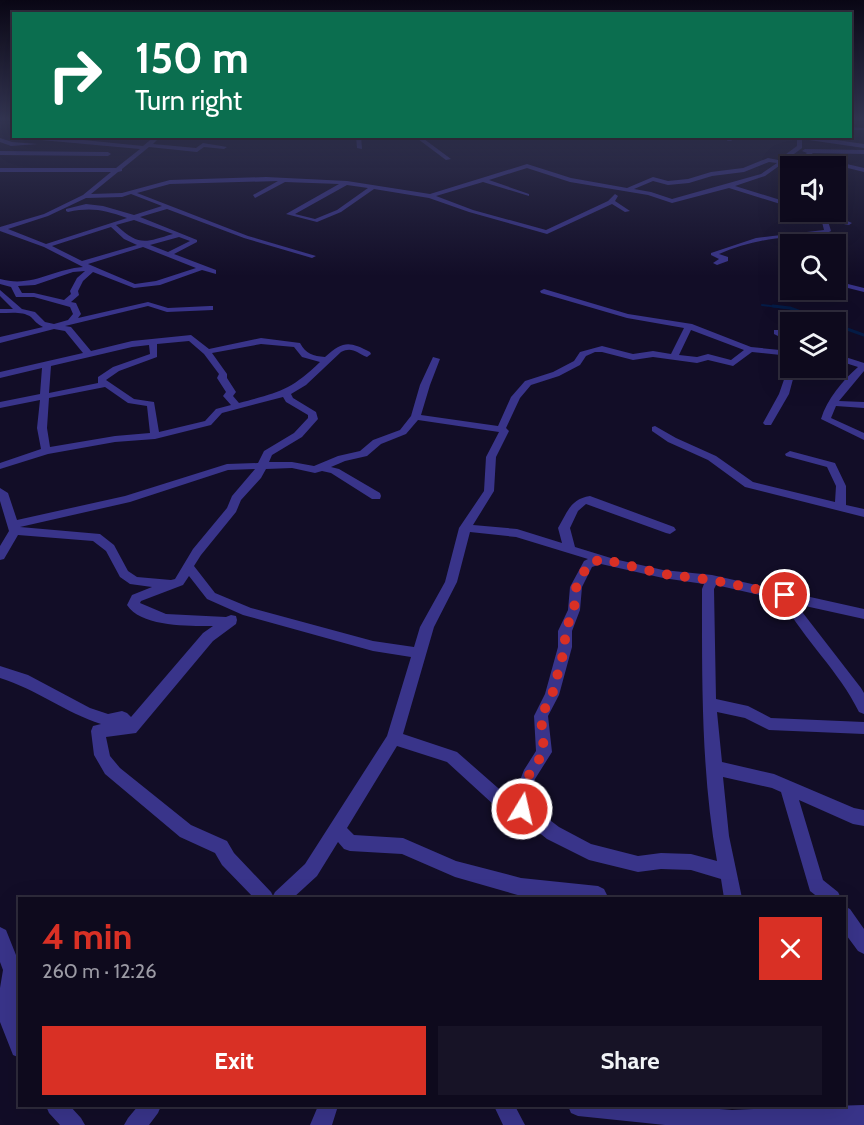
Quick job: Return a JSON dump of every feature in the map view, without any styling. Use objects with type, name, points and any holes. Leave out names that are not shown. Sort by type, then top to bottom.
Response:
[{"type":"street","points":[[2,229],[45,214],[85,196],[119,170]]},
{"type":"street","points":[[430,196],[511,170]]},
{"type":"street","points":[[541,170],[570,180],[672,201],[763,176],[770,170]]},
{"type":"street","points":[[85,196],[133,193],[170,182],[284,180],[347,183],[430,196],[547,232],[612,202],[613,197],[653,179],[668,183],[689,181],[711,174],[740,170]]},
{"type":"street","points":[[481,179],[527,195]]},
{"type":"street","points":[[255,196],[284,180]]},
{"type":"street","points":[[347,183],[289,214],[315,221],[339,211],[375,186]]},
{"type":"street","points":[[729,186],[780,202]]},
{"type":"street","points":[[133,193],[246,237],[312,256]]},
{"type":"street","points":[[612,202],[627,211]]},
{"type":"street","points":[[45,214],[96,206],[181,234],[195,241],[169,254]]},
{"type":"street","points":[[46,246],[135,219],[169,206]]},
{"type":"street","points":[[717,263],[725,259],[713,254],[727,248],[784,235],[808,237],[828,231],[825,222]]},
{"type":"street","points":[[842,222],[849,224]]},
{"type":"street","points":[[113,226],[126,238],[213,272]]},
{"type":"street","points":[[2,229],[46,246],[92,269],[140,286],[202,268]]},
{"type":"street","points":[[82,263],[147,246],[181,234]]},
{"type":"street","points":[[0,281],[10,284],[35,283],[77,268],[92,269]]},
{"type":"street","points":[[67,302],[75,295],[74,291],[80,280],[92,269]]},
{"type":"street","points":[[10,284],[17,294],[67,302],[77,310],[74,320],[67,326],[68,329]]},
{"type":"street","points":[[846,286],[864,290]]},
{"type":"street","points":[[544,291],[627,316],[689,326],[750,349],[780,352]]},
{"type":"street","points":[[0,292],[16,307],[32,314],[42,324],[68,329],[88,354]]},
{"type":"street","points":[[16,307],[12,300],[17,294]]},
{"type":"street","points":[[0,340],[74,320],[148,304],[166,310],[210,308]]},
{"type":"street","points":[[0,311],[16,307]]},
{"type":"street","points":[[675,355],[689,326]]},
{"type":"street","points":[[0,375],[132,344],[153,344],[191,338],[207,352],[223,374],[222,378],[231,392],[228,396],[237,406]]},
{"type":"street","points":[[207,352],[273,340],[297,345],[306,356],[327,360]]},
{"type":"street","points":[[102,383],[101,378],[116,369],[154,355],[153,344]]},
{"type":"street","points":[[0,466],[46,451],[116,439],[155,436],[208,423],[219,411],[286,393],[303,383],[346,346],[354,347],[366,354]]},
{"type":"street","points":[[501,429],[516,397],[528,383],[556,374],[577,363],[583,354],[602,349],[633,357],[653,354],[675,355],[697,360],[708,357],[733,363],[750,349]]},
{"type":"street","points":[[0,556],[15,528],[63,512],[126,500],[175,485],[212,470],[248,466],[260,471],[324,468],[342,458],[363,453],[376,442],[403,432],[416,417],[425,384],[432,373],[436,359]]},
{"type":"street","points":[[846,361],[864,367]]},
{"type":"street","points":[[46,451],[42,428],[47,364]]},
{"type":"street","points":[[864,367],[845,383],[834,404],[826,412],[825,419],[864,437]]},
{"type":"street","points":[[768,423],[784,394],[789,378]]},
{"type":"street","points":[[0,405],[102,383],[119,390],[131,401],[151,404],[155,436]]},
{"type":"street","points":[[228,622],[169,620],[141,611],[133,605],[136,598],[179,582],[198,552],[232,509],[236,499],[260,471],[268,453],[298,435],[313,419],[313,414],[289,400],[286,393]]},
{"type":"street","points":[[834,404],[864,405]]},
{"type":"street","points":[[416,417],[501,429]]},
{"type":"street","points":[[283,897],[311,870],[394,738],[427,627],[451,582],[465,528],[489,491],[492,476],[491,458],[504,431],[501,429]]},
{"type":"street","points":[[655,429],[672,440],[712,458],[749,485],[840,505],[864,513]]},
{"type":"street","points":[[790,454],[831,465],[841,486],[840,505]]},
{"type":"street","points":[[324,468],[376,496]]},
{"type":"street","points":[[1,493],[15,528]]},
{"type":"street","points":[[570,549],[564,528],[575,506],[582,500],[590,500],[670,530]]},
{"type":"street","points":[[15,528],[96,537],[110,548],[124,573],[134,581],[173,585]]},
{"type":"street","points":[[465,528],[517,533],[602,559],[663,574],[712,580],[864,614]]},
{"type":"street","points":[[522,809],[521,795],[529,775],[544,752],[541,716],[552,695],[565,647],[565,631],[574,610],[576,588],[588,564],[602,559]]},
{"type":"street","points":[[189,568],[211,596],[248,612],[373,646],[419,653]]},
{"type":"street","points":[[712,580],[708,589],[709,704],[721,836],[733,897]]},
{"type":"street","points":[[785,595],[797,619],[846,675],[864,708]]},
{"type":"street","points":[[248,612],[228,622],[208,638],[131,728],[98,731],[104,760],[121,780],[141,793],[175,826],[204,842],[221,847],[228,859],[264,897]]},
{"type":"street","points":[[196,620],[202,624],[208,638]]},
{"type":"street","points":[[0,672],[23,679],[86,714],[108,720],[122,717],[131,728]]},
{"type":"street","points":[[709,704],[748,712],[769,724],[864,728]]},
{"type":"street","points":[[394,738],[452,757],[500,800],[522,809],[553,834],[589,852],[638,864],[661,861],[691,862],[728,872]]},
{"type":"street","points":[[715,768],[787,786],[854,816],[864,818]]},
{"type":"street","points":[[787,786],[816,885],[831,897]]},
{"type":"street","points":[[337,829],[350,843],[403,846],[455,869],[521,887],[598,895]]},
{"type":"street","points":[[846,918],[864,945]]},
{"type":"street","points":[[0,936],[12,970],[6,1013],[18,1043]]},
{"type":"street","points":[[57,1107],[74,1125]]},
{"type":"street","points":[[135,1125],[151,1107]]},
{"type":"street","points":[[321,1125],[328,1107]]},
{"type":"street","points":[[505,1107],[514,1125]]},
{"type":"street","points":[[586,1107],[705,1121],[732,1121],[787,1112],[864,1115]]},
{"type":"waterway","points":[[762,305],[787,308]]},
{"type":"waterway","points":[[773,306],[801,312]]},
{"type":"waterway","points":[[846,329],[864,335]]},
{"type":"route","points":[[522,809],[521,795],[529,775],[544,752],[541,716],[552,695],[565,647],[565,631],[574,610],[576,588],[588,564],[602,559],[663,574],[712,580],[785,595]]}]
